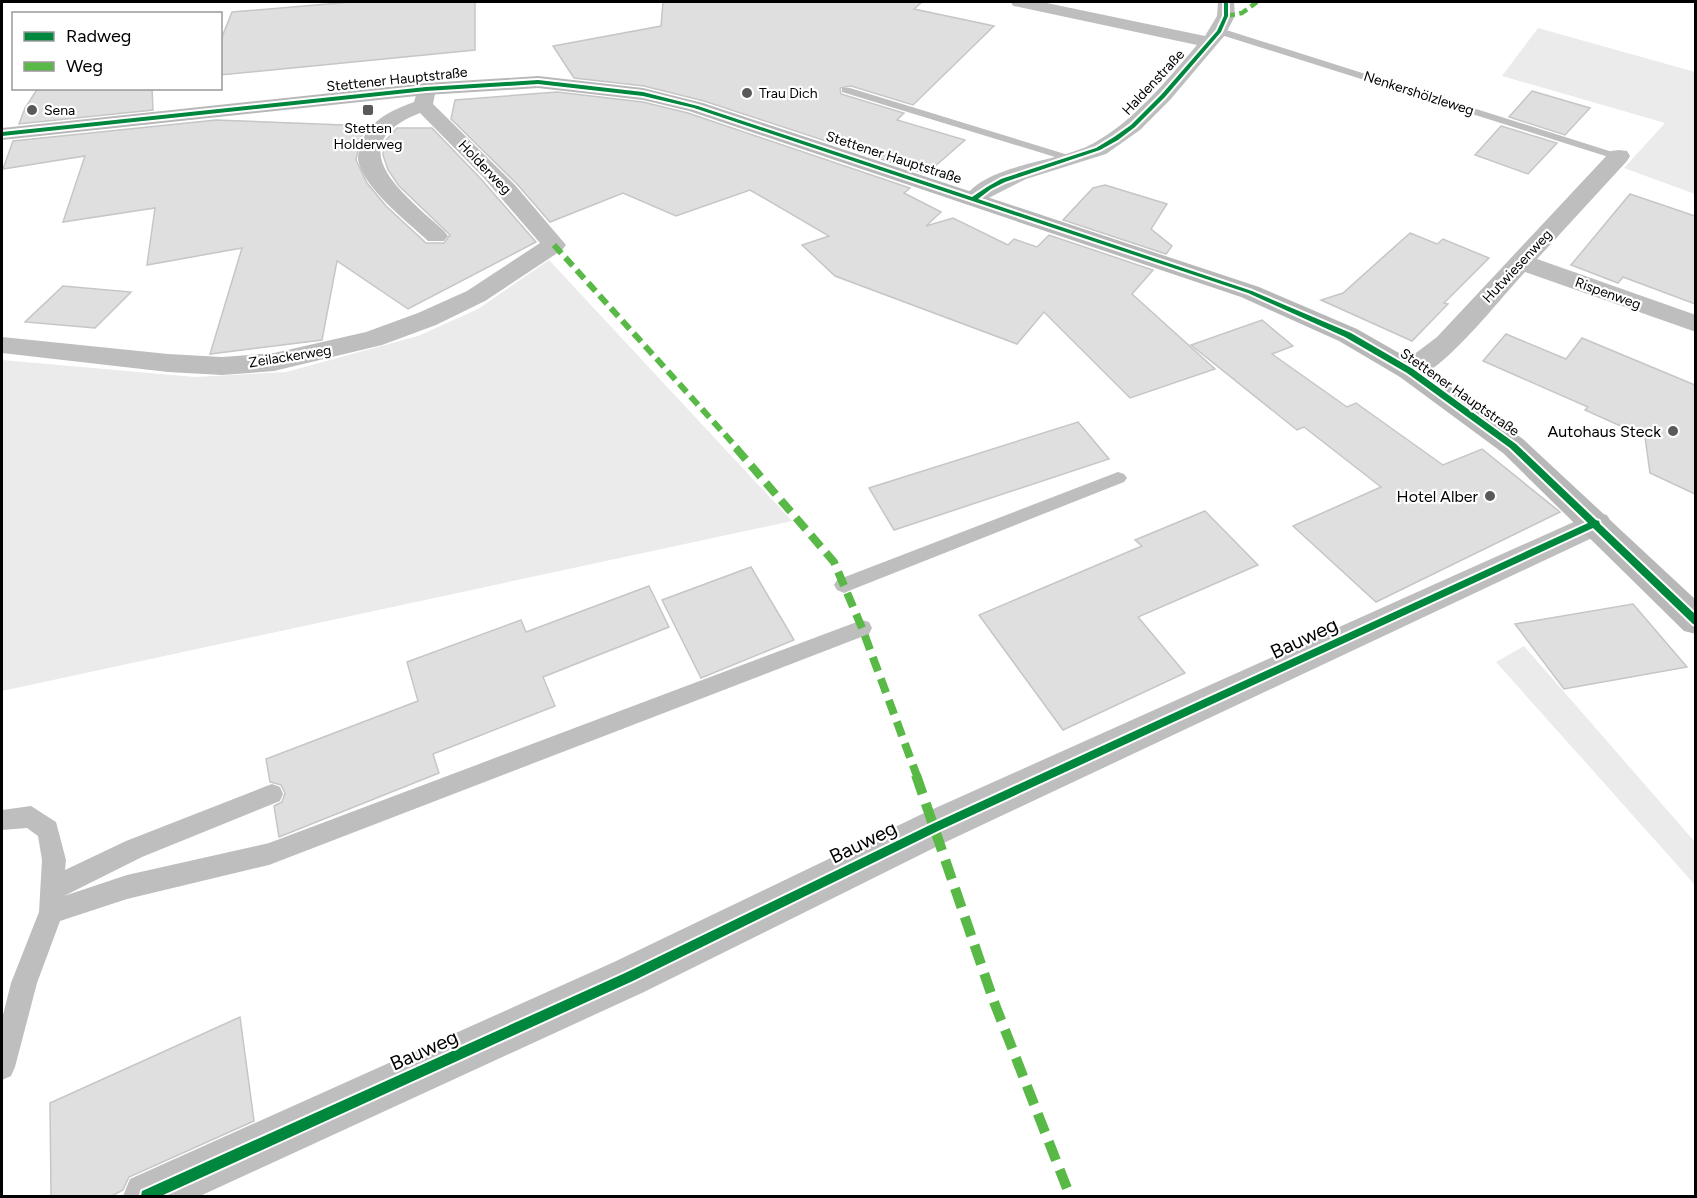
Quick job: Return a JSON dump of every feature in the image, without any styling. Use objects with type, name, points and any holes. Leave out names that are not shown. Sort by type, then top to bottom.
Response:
[{"type":"street","name":"Nenkershölzleweg","points":[[1019,2],[1214,36]]},
{"type":"street","name":"Haldenstraße","points":[[975,198],[1000,180],[1098,149],[1126,130],[1144,115],[1214,36],[1226,16],[1226,2]]},
{"type":"street","name":"Stettener Hauptstraße","points":[[2,134],[424,97],[538,82],[643,94],[696,107],[975,198],[1250,292],[1348,335],[1410,371],[1514,446],[1695,621]]},
{"type":"street","name":"Stettener Hauptstraße","points":[[424,97],[385,123],[376,134],[370,150],[370,164],[395,198],[436,236]]},
{"type":"street","name":"Holderweg","points":[[424,97],[525,208],[554,245]]},
{"type":"street","name":"Hutwiesenweg","points":[[1410,371],[1446,343],[1619,156]]},
{"type":"street","name":"Zeilackerweg","points":[[2,345],[168,363],[222,366],[274,362],[373,339],[426,319],[476,296],[554,245]]},
{"type":"street","name":"Rispenweg","points":[[1521,262],[1695,324]]},
{"type":"street","name":"Bauweg","points":[[147,1197],[629,977],[936,826],[1596,523]]},
{"type":"lane","name":"Nenkershölzleweg","points":[[1214,36],[1619,156]]},
{"type":"lane","points":[[846,90],[1072,158]]},
{"type":"lane","points":[[844,585],[1119,478]]},
{"type":"lane","points":[[51,912],[149,882],[269,854],[862,628]]},
{"type":"lane","points":[[54,887],[134,849],[272,794]]},
{"type":"lane","points":[[2,820],[31,817],[48,830],[54,860],[54,887],[51,912],[24,983],[2,1067]]},
{"type":"shaded area","points":[[1538,28],[1695,72],[1695,194],[1624,168],[1665,123],[1502,76]]},
{"type":"shaded area","points":[[549,260],[792,521],[2,691],[2,360],[195,377],[286,372],[418,336],[478,309]]},
{"type":"shaded area","points":[[1524,646],[1695,842],[1695,885],[1496,662]]},
{"type":"building","points":[[351,2],[475,2],[475,50],[222,75],[222,37],[232,12]]},
{"type":"building","points":[[663,2],[922,2],[914,9],[994,26],[913,105],[851,86],[840,88],[841,94],[904,113],[897,120],[965,140],[926,174],[704,101],[644,86],[574,78],[553,46],[661,26]]},
{"type":"building","points":[[37,90],[152,90],[153,110],[19,124],[25,108]]},
{"type":"building","points":[[1532,91],[1590,108],[1565,135],[1509,117]]},
{"type":"building","points":[[557,92],[643,102],[688,113],[910,188],[904,193],[941,212],[926,226],[953,218],[1008,245],[1014,239],[1037,247],[1049,235],[1153,270],[1132,294],[1215,369],[1130,398],[1044,312],[1017,344],[835,276],[802,245],[829,236],[750,190],[676,216],[623,193],[550,222],[517,184],[451,119],[455,100]]},
{"type":"building","points":[[216,120],[369,126],[361,137],[356,160],[367,183],[386,206],[426,243],[444,243],[450,235],[399,186],[388,170],[383,155],[385,141],[397,128],[432,128],[481,179],[536,242],[408,309],[337,261],[322,340],[210,354],[242,248],[147,265],[155,208],[63,222],[85,156],[3,169],[13,141]]},
{"type":"building","points":[[1501,126],[1557,143],[1528,174],[1475,155]]},
{"type":"building","points":[[1105,185],[1167,204],[1151,229],[1172,246],[1166,254],[1063,220],[1093,188]]},
{"type":"building","points":[[1630,194],[1695,216],[1695,304],[1623,277],[1618,283],[1571,265]]},
{"type":"building","points":[[1410,233],[1437,244],[1443,239],[1489,258],[1444,303],[1448,304],[1412,341],[1321,300],[1343,293]]},
{"type":"building","points":[[63,286],[131,292],[95,328],[25,322]]},
{"type":"building","points":[[1262,320],[1293,346],[1272,354],[1347,407],[1356,403],[1443,465],[1482,449],[1560,512],[1376,602],[1293,526],[1381,487],[1304,427],[1297,430],[1191,345]]},
{"type":"building","points":[[1506,334],[1566,359],[1582,338],[1695,385],[1695,494],[1650,473],[1645,437],[1585,410],[1588,407],[1483,361]]},
{"type":"building","points":[[1078,422],[1109,459],[894,530],[869,488]]},
{"type":"building","points":[[1205,511],[1258,565],[1138,617],[1185,673],[1063,730],[979,615],[1142,546],[1135,540]]},
{"type":"building","points":[[751,567],[794,640],[701,678],[662,600]]},
{"type":"building","points":[[649,586],[669,627],[543,677],[555,706],[433,754],[439,773],[279,837],[274,806],[282,802],[285,793],[281,785],[270,782],[266,759],[418,701],[407,662],[521,620],[526,632]]},
{"type":"building","points":[[1633,604],[1687,667],[1564,689],[1515,624]]},
{"type":"building","points":[[240,1017],[254,1121],[129,1177],[123,1190],[110,1197],[51,1197],[50,1103]]},
{"type":"marked path","points":[[1226,16],[1242,13],[1257,2]]},
{"type":"marked path","points":[[554,245],[788,505],[834,562],[862,628],[936,827],[994,1002],[1070,1196]]},
{"type":"cycle path","points":[[975,198],[1003,180],[1018,174],[1098,149],[1133,126],[1163,96],[1219,31],[1226,16],[1226,2]]},
{"type":"cycle path","points":[[2,134],[426,89],[538,82],[643,94],[696,107],[1250,292],[1348,335],[1410,371],[1513,446],[1696,621]]},
{"type":"cycle path","points":[[147,1196],[629,977],[936,827],[1596,523]]},
{"type":"place","name":"Trau Dich","points":[[747,93]]},
{"type":"place","name":"Sena","points":[[32,110]]},
{"type":"place","name":"Stetten Holderweg","points":[[368,110]]},
{"type":"place","name":"Autohaus Steck","points":[[1673,431]]},
{"type":"place","name":"Hotel Alber","points":[[1490,496]]}]
